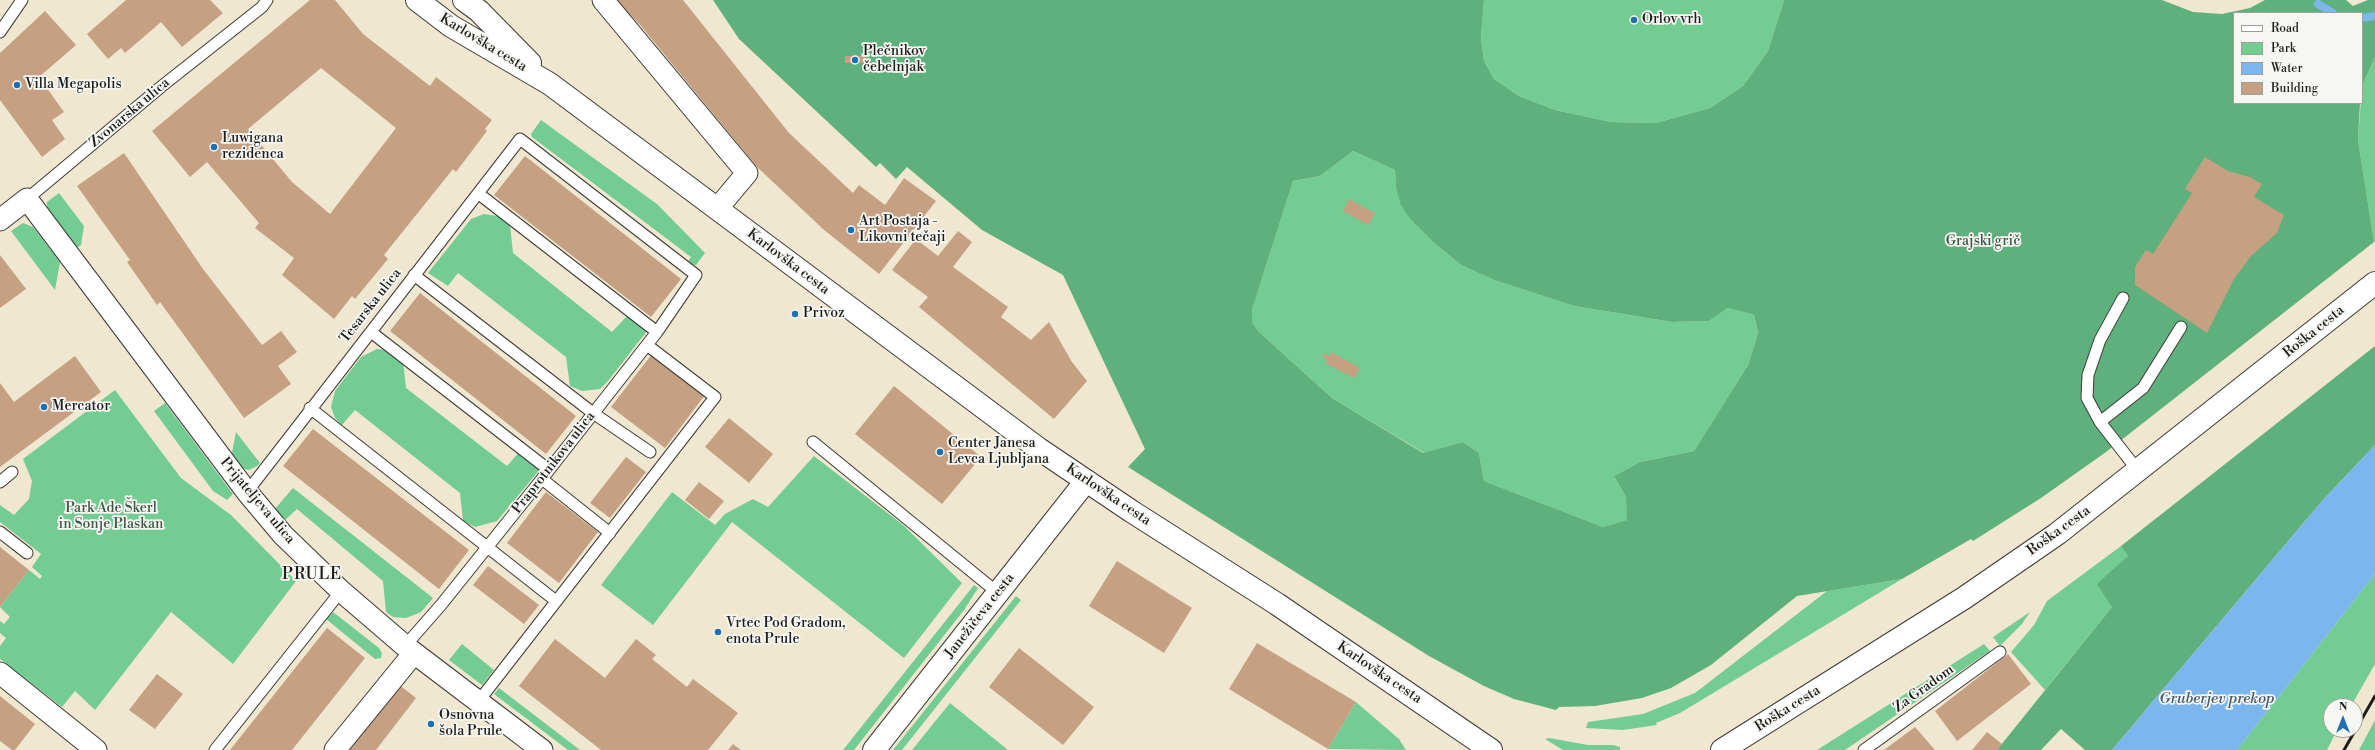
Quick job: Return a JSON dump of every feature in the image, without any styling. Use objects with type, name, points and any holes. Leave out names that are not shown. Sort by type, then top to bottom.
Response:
[{"type":"main road","name":"Karlovška cesta","points":[[417,0],[451,26],[550,84],[961,393],[1086,481],[1277,604],[1491,750]]},
{"type":"main road","name":"Karlovška cesta","points":[[464,0],[479,11],[550,84]]},
{"type":"main road","name":"Roška cesta","points":[[1722,750],[1964,598],[2057,534],[2139,472],[2375,283]]},
{"type":"main road","name":"Janežičeva cesta","points":[[874,750],[1086,481]]},
{"type":"street","points":[[603,0],[747,173],[717,209]]},
{"type":"street","name":"Zvonarska ulica","points":[[0,220],[27,199]]},
{"type":"street","name":"Prijateljeva ulica","points":[[27,199],[247,492],[283,535],[341,591],[409,649],[542,750]]},
{"type":"street","name":"Praprotnikova ulica","points":[[335,750],[409,649]]},
{"type":"street","points":[[0,673],[96,750]]},
{"type":"lane","points":[[0,32],[22,0]]},
{"type":"lane","name":"Zvonarska ulica","points":[[27,199],[162,86],[265,4]]},
{"type":"lane","name":"Tesarska ulica","points":[[247,492],[270,464],[310,408],[479,194],[520,139],[696,276]]},
{"type":"lane","points":[[479,194],[657,332]]},
{"type":"lane","points":[[414,275],[593,413],[650,452]]},
{"type":"lane","name":"Praprotnikova ulica","points":[[409,649],[647,345],[696,276]]},
{"type":"lane","points":[[2123,298],[2100,340],[2088,375],[2087,398],[2100,422],[2139,472]]},
{"type":"lane","points":[[2100,422],[2143,388],[2181,327]]},
{"type":"lane","points":[[371,332],[545,475],[610,533]]},
{"type":"lane","points":[[478,702],[715,397],[647,345]]},
{"type":"lane","points":[[310,408],[486,549],[556,602]]},
{"type":"lane","points":[[813,442],[998,592]]},
{"type":"lane","points":[[0,482],[12,472]]},
{"type":"lane","points":[[0,532],[27,553]]},
{"type":"lane","points":[[214,750],[341,591]]},
{"type":"lane","name":"Za Gradom","points":[[1864,750],[2000,652]]},
{"type":"green space","name":"Grajski grič","points":[[713,0],[1484,0],[1481,38],[1484,61],[1494,79],[1519,96],[1555,110],[1611,122],[1656,123],[1710,108],[1743,86],[1768,51],[1784,0],[2162,0],[2193,12],[2222,14],[2250,8],[2265,0],[2346,0],[2353,6],[2368,0],[2375,0],[2375,57],[2363,84],[2363,12],[2233,12],[2233,104],[2360,104],[2358,140],[2374,242],[2106,452],[2041,498],[1973,541],[1971,539],[1902,579],[1797,596],[1711,665],[1671,688],[1642,698],[1595,706],[1559,707],[1556,710],[1514,699],[1484,686],[1429,656],[1128,467],[1145,449],[1063,275],[982,230],[907,167],[896,179],[880,163],[876,167],[739,39]],"holes":[[[1353,151],[1395,170],[1396,188],[1401,205],[1411,220],[1433,242],[1461,265],[1494,280],[1574,306],[1672,322],[1709,321],[1728,308],[1754,315],[1758,333],[1748,365],[1694,451],[1640,462],[1614,476],[1626,497],[1627,520],[1603,527],[1484,481],[1479,453],[1463,442],[1423,453],[1332,398],[1258,331],[1252,322],[1252,310],[1293,181],[1320,176]]]},
{"type":"green space","points":[[1484,0],[1784,0],[1768,51],[1743,86],[1710,108],[1656,123],[1611,122],[1555,110],[1519,96],[1494,79],[1484,61],[1481,38]]},
{"type":"green space","points":[[2375,57],[2374,242],[2358,140],[2361,104],[2363,104],[2363,84]]},
{"type":"green space","points":[[541,120],[657,204],[705,253],[696,265],[686,264],[691,257],[532,137],[531,134]]},
{"type":"green space","points":[[1353,151],[1395,170],[1396,188],[1411,220],[1433,242],[1461,265],[1494,280],[1574,306],[1672,322],[1709,321],[1728,308],[1754,315],[1758,333],[1748,365],[1694,451],[1640,462],[1614,476],[1626,497],[1628,520],[1603,527],[1484,481],[1479,453],[1463,442],[1424,453],[1332,398],[1258,331],[1252,322],[1252,310],[1293,181],[1320,176]]},
{"type":"green space","points":[[59,193],[84,226],[81,245],[76,248],[47,209],[47,202]]},
{"type":"green space","points":[[484,214],[498,216],[510,224],[513,253],[612,332],[627,316],[647,331],[600,389],[582,391],[570,386],[566,357],[458,273],[448,286],[428,273],[471,219]]},
{"type":"green space","points":[[23,223],[33,227],[60,262],[55,290],[11,231]]},
{"type":"green space","points":[[2375,346],[2375,445],[2322,501],[2112,750],[2085,750],[2061,729],[2041,750],[1997,750],[2112,607],[2097,584],[2128,556],[2121,546]]},
{"type":"green space","points":[[377,349],[387,350],[403,360],[406,388],[507,466],[520,451],[541,468],[497,521],[475,527],[463,521],[460,493],[355,410],[342,425],[335,418],[331,407],[335,391],[361,357]]},
{"type":"green space","name":"Park Ade Škerl in Sonje Plaskan","points":[[115,390],[181,478],[231,515],[296,581],[233,664],[171,612],[95,710],[75,691],[62,707],[0,659],[0,646],[6,638],[0,633],[0,621],[4,624],[10,617],[0,607],[29,570],[40,579],[42,576],[32,567],[41,554],[0,522],[0,505],[14,515],[29,499],[32,481],[23,459]]},
{"type":"green space","points":[[165,403],[233,494],[227,500],[213,491],[154,411]]},
{"type":"green space","points":[[236,432],[260,463],[249,470],[240,468],[231,458]]},
{"type":"green space","points":[[814,456],[903,525],[962,583],[904,658],[732,522],[653,625],[601,585],[672,492],[715,525],[725,514],[753,499],[768,507]]},
{"type":"green space","points":[[293,488],[433,598],[421,612],[406,618],[393,617],[386,612],[383,581],[297,509],[284,521],[274,510]]},
{"type":"green space","points":[[2121,546],[2128,555],[2112,607],[2045,690],[2011,652],[2034,625],[2047,601]]},
{"type":"green space","points":[[2375,574],[2375,664],[2356,698],[2323,698],[2323,738],[2333,738],[2327,750],[2237,750]]},
{"type":"green space","points":[[1902,579],[1680,713],[1656,723],[1657,725],[1623,730],[1586,728],[1588,722],[1643,714],[1695,693],[1827,591]]},
{"type":"green space","points":[[974,585],[978,588],[964,610],[854,750],[843,750]]},
{"type":"green space","points":[[1016,596],[1021,600],[902,750],[893,750]]},
{"type":"green space","points":[[333,612],[379,648],[382,653],[381,658],[375,659],[326,619]]},
{"type":"green space","points":[[2030,612],[2022,624],[2000,646],[1993,637]]},
{"type":"green space","points":[[462,644],[494,670],[482,685],[449,660]]},
{"type":"green space","points":[[1984,644],[1990,651],[1845,750],[1817,750]]},
{"type":"green space","points":[[499,688],[580,750],[568,750],[494,694]]},
{"type":"green space","points":[[1356,702],[1399,739],[1406,750],[1328,749]]},
{"type":"green space","points":[[950,703],[1008,750],[912,750]]},
{"type":"green space","points":[[2375,720],[2375,750],[2359,750],[2366,737]]},
{"type":"green space","points":[[1549,738],[1588,745],[1613,745],[1620,747],[1620,750],[1563,750],[1545,739]]},
{"type":"water","name":"Gruberjev prekop","points":[[2375,445],[2375,574],[2237,750],[2112,750],[2322,501]]},
{"type":"building","points":[[126,0],[210,0],[223,13],[182,47],[161,22],[125,53],[121,48],[108,59],[87,34]]},
{"type":"building","name":"Luwigana rezidenca","points":[[310,0],[335,0],[363,34],[430,86],[436,77],[492,120],[485,129],[487,131],[456,172],[453,169],[384,255],[388,259],[355,299],[352,296],[334,319],[282,275],[294,258],[255,228],[259,223],[207,162],[190,177],[152,131]],"holes":[[[321,68],[396,128],[330,214],[292,182],[248,129]]]},
{"type":"building","points":[[616,0],[683,0],[789,133],[853,193],[859,185],[885,205],[904,178],[936,201],[879,274],[823,229],[756,166],[641,26]]},
{"type":"building","points":[[45,11],[76,45],[39,77],[64,112],[52,120],[65,139],[42,157],[0,100],[0,53]]},
{"type":"building","name":"Plečnikov čebelnjak","points":[[845,56],[866,56],[866,63],[845,63]]},
{"type":"building","points":[[124,153],[203,269],[262,345],[281,331],[297,352],[278,366],[291,384],[244,418],[160,302],[157,305],[127,262],[130,260],[77,186]]},
{"type":"building","points":[[525,156],[681,279],[651,317],[494,195]]},
{"type":"building","points":[[2205,157],[2228,171],[2250,177],[2262,184],[2254,197],[2284,215],[2277,233],[2251,256],[2234,279],[2207,333],[2135,285],[2135,267],[2146,250],[2153,254],[2192,193],[2185,189]]},
{"type":"building","points":[[1349,199],[1375,213],[1368,225],[1343,211]]},
{"type":"building","points":[[958,231],[972,242],[953,267],[1008,307],[1001,317],[1031,340],[1049,322],[1072,362],[1087,381],[1054,419],[919,307],[928,297],[892,270],[916,239],[938,256]]},
{"type":"building","points":[[0,255],[26,289],[0,308]]},
{"type":"building","points":[[420,293],[576,416],[546,454],[390,331]]},
{"type":"building","points":[[1331,352],[1360,368],[1354,378],[1325,363],[1327,360],[1322,357],[1325,353],[1330,356]]},
{"type":"building","points":[[652,354],[705,395],[665,448],[611,407]]},
{"type":"building","name":"Mercator","points":[[75,356],[101,392],[0,467],[0,383],[14,402]]},
{"type":"building","points":[[894,386],[981,457],[942,504],[855,434]]},
{"type":"building","points":[[729,418],[773,454],[749,483],[705,447]]},
{"type":"building","points":[[313,429],[469,550],[439,589],[283,466]]},
{"type":"building","points":[[626,457],[646,472],[610,518],[590,503]]},
{"type":"building","points":[[699,482],[724,501],[709,519],[685,500]]},
{"type":"building","points":[[546,492],[598,532],[559,583],[507,543]]},
{"type":"building","points":[[0,547],[29,570],[0,607]]},
{"type":"building","points":[[1117,561],[1192,608],[1164,653],[1089,606]]},
{"type":"building","points":[[488,566],[539,605],[524,624],[473,585]]},
{"type":"building","points":[[327,628],[365,658],[292,750],[230,750]]},
{"type":"building","points":[[555,639],[605,678],[636,639],[656,655],[652,659],[687,687],[693,679],[738,713],[708,750],[601,750],[519,686]]},
{"type":"building","points":[[1257,643],[1356,702],[1328,749],[1229,689]]},
{"type":"building","points":[[1019,648],[1094,707],[1063,745],[989,687]]},
{"type":"building","points":[[2008,654],[2031,684],[1957,741],[1935,711]]},
{"type":"building","points":[[157,674],[183,694],[155,729],[129,710]]},
{"type":"building","points":[[398,684],[416,698],[376,750],[346,750]]},
{"type":"building","points":[[0,696],[35,724],[15,750],[12,750],[0,741]]},
{"type":"building","points":[[1915,727],[1935,750],[1884,750]]},
{"type":"building","points":[[1987,732],[2002,744],[1997,750],[1972,750]]},
{"type":"building","points":[[733,744],[741,750],[728,750]]},
{"type":"waterway","points":[[2318,4],[2331,12]]},
{"type":"waterway","points":[[2363,18],[2375,16]]},
{"type":"railway","points":[[2344,750],[2375,696]]},
{"type":"place","name":"Orlov vrh","points":[[1634,20]]},
{"type":"place","name":"Plečnikov čebelnjak","points":[[855,60]]},
{"type":"place","name":"Villa Megapolis","points":[[17,85]]},
{"type":"place","name":"Luwigana rezidenca","points":[[214,147]]},
{"type":"place","name":"Art Postaja - Likovni tečaji","points":[[851,230]]},
{"type":"place","name":"Privoz","points":[[795,314]]},
{"type":"place","name":"Mercator","points":[[44,407]]},
{"type":"place","name":"Center Janesa Levca Ljubljana","points":[[940,452]]},
{"type":"place","name":"Vrtec Pod Gradom, enota Prule","points":[[718,632]]},
{"type":"place","name":"Osnovna šola Prule","points":[[431,724]]},
{"type":"district","name":"PRULE","points":[[312,575]]}]
